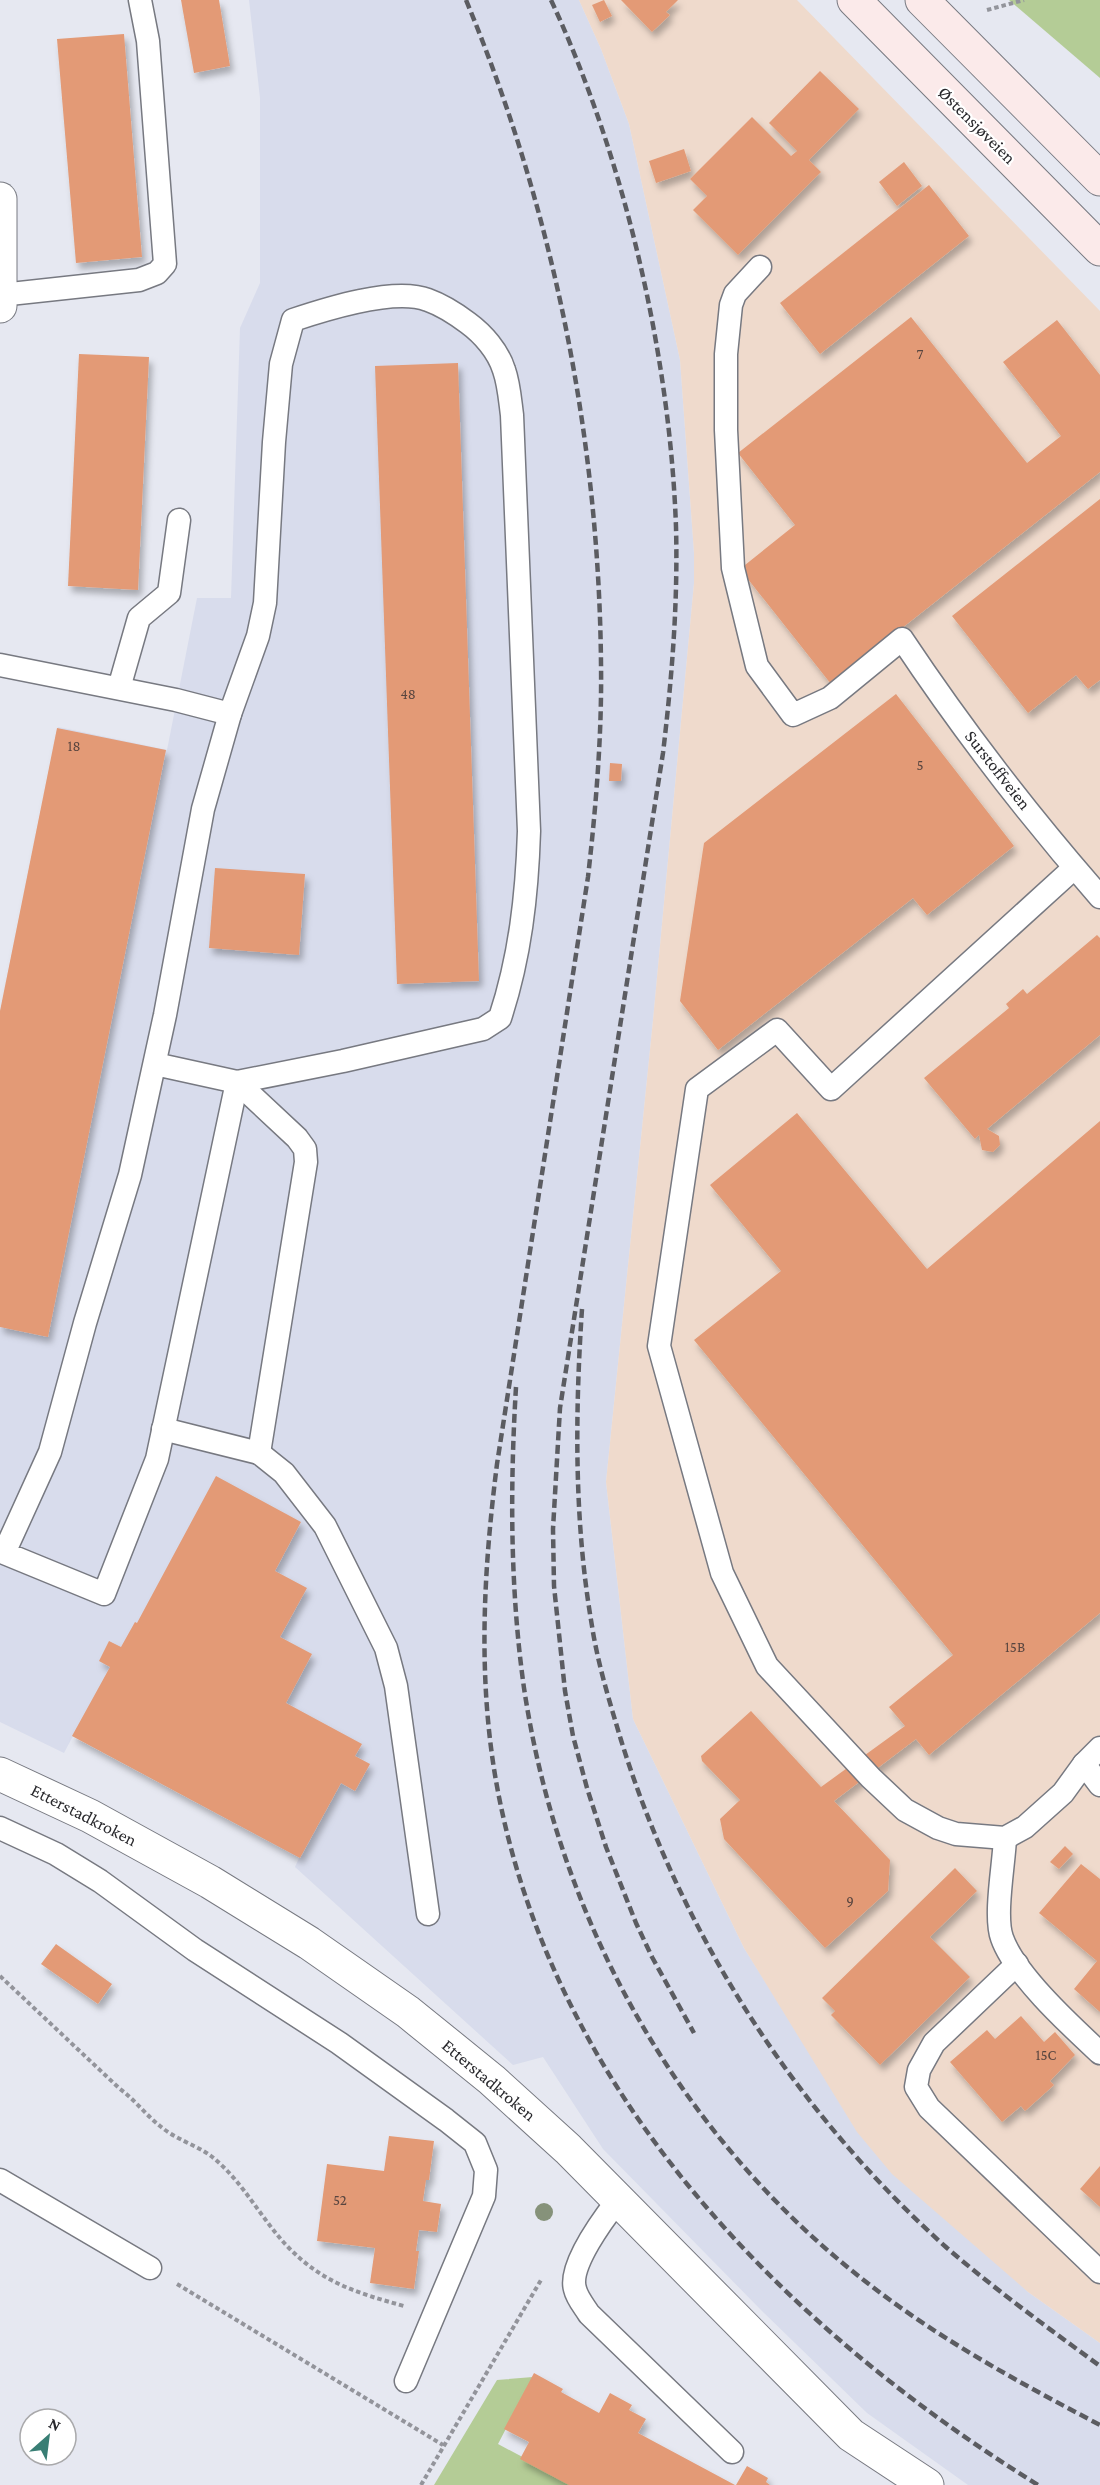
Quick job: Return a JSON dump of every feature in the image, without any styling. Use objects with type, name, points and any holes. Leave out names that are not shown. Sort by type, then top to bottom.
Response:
[{"type":"main road","name":"Østensjøveien","points":[[854,0],[1100,249]]},
{"type":"main road","points":[[922,0],[1100,179]]},
{"type":"street","points":[[0,199],[0,306]]},
{"type":"street","name":"Etterstadkroken","points":[[0,1774],[90,1816],[202,1877],[336,1961],[408,2012],[492,2080],[568,2149],[851,2434],[914,2481]]},
{"type":"lane","points":[[0,295],[139,280],[157,273],[165,264],[148,41],[140,0]]},
{"type":"lane","name":"Surstoffveien","points":[[760,267],[735,294],[731,305],[726,354],[726,430],[733,568],[757,666],[793,715],[830,698],[902,639],[940,696],[1074,868],[1100,897]]},
{"type":"lane","points":[[155,1064],[237,1082],[351,1060],[483,1029],[501,1018],[518,955],[528,886],[529,831],[512,415],[504,371],[499,359],[485,339],[458,316],[427,299],[407,296],[373,299],[334,307],[293,320],[281,364],[265,603],[258,636],[230,714],[203,809],[155,1064],[130,1175],[50,1452],[2,1552],[104,1594],[157,1459],[237,1082]]},
{"type":"lane","points":[[119,688],[139,618],[169,594],[179,520]]},
{"type":"lane","points":[[0,665],[119,688],[230,714]]},
{"type":"lane","points":[[1074,868],[831,1089],[777,1030],[697,1089],[659,1346],[722,1573],[767,1666],[871,1778],[905,1810],[938,1828],[956,1834],[1005,1838],[1025,1827],[1063,1793],[1084,1764],[1100,1748]]},
{"type":"lane","points":[[237,1082],[297,1138],[304,1149],[306,1162],[259,1454]]},
{"type":"lane","points":[[163,1429],[259,1454],[284,1473],[325,1526],[386,1648],[397,1693],[428,1914]]},
{"type":"lane","points":[[1084,1764],[1100,1785]]},
{"type":"lane","points":[[0,1828],[56,1854],[100,1881],[195,1950],[339,2043],[475,2143],[486,2170],[484,2196],[406,2381]]},
{"type":"lane","points":[[1005,1838],[999,1910],[1002,1938],[1017,1964],[1055,2011],[1100,2053]]},
{"type":"lane","points":[[1017,1964],[933,2043],[919,2070],[916,2087],[929,2108],[1100,2272]]},
{"type":"lane","points":[[0,2180],[150,2268]]},
{"type":"lane","points":[[618,2200],[578,2262],[574,2276],[574,2288],[589,2314],[732,2452]]},
{"type":"path","points":[[986,10],[1024,0]]},
{"type":"path","points":[[0,1976],[120,2089],[136,2100],[159,2126],[211,2157],[241,2187],[288,2247],[322,2275],[352,2291],[434,2314]]},
{"type":"path","points":[[150,2268],[443,2445]]},
{"type":"path","points":[[421,2485],[545,2273]]},
{"type":"shaded area","points":[[249,0],[579,0],[601,49],[629,124],[680,360],[694,553],[694,583],[653,1020],[606,1482],[633,1719],[744,1948],[822,2072],[1028,2292],[1100,2343],[1100,2485],[968,2485],[867,2413],[760,2309],[603,2149],[543,2057],[513,2065],[295,1867],[299,1858],[73,1736],[64,1753],[0,1722],[0,1014],[58,727],[167,750],[197,598],[231,598],[240,328],[260,283],[260,98]]},
{"type":"shaded area","points":[[579,0],[797,0],[1100,311],[1100,2343],[1028,2292],[892,2174],[857,2132],[744,1948],[633,1719],[606,1482],[653,1020],[694,583],[694,553],[680,360],[629,124],[601,49]]},
{"type":"green space","points":[[1009,0],[1100,0],[1100,78]]},
{"type":"green space","points":[[533,2377],[498,2444],[575,2485],[434,2485],[497,2380]]},
{"type":"building","points":[[181,0],[219,0],[230,66],[194,73]]},
{"type":"building","points":[[604,0],[612,16],[600,22],[592,5]]},
{"type":"building","points":[[621,0],[678,0],[666,12],[670,15],[652,32]]},
{"type":"building","points":[[124,34],[142,257],[76,263],[57,39]]},
{"type":"building","points":[[820,71],[859,109],[809,160],[821,172],[738,255],[693,210],[707,196],[690,179],[752,117],[791,156],[797,151],[769,123]]},
{"type":"building","points":[[684,149],[691,171],[656,183],[649,161]]},
{"type":"building","points":[[904,162],[922,186],[897,206],[879,182]]},
{"type":"building","points":[[929,185],[969,236],[820,354],[780,303]]},
{"type":"building","points":[[911,317],[1027,463],[1061,436],[1003,362],[1057,320],[1100,375],[1100,472],[831,684],[740,569],[795,525],[738,453]]},
{"type":"building","points":[[79,354],[149,357],[138,590],[68,586]]},
{"type":"building","points":[[458,363],[479,981],[397,984],[375,366]]},
{"type":"building","points":[[1100,499],[1100,680],[1088,689],[1076,675],[1028,713],[952,616]]},
{"type":"building","points":[[896,694],[1014,846],[927,915],[913,898],[718,1050],[680,1001],[704,843]]},
{"type":"building","points":[[57,728],[166,750],[48,1337],[0,1327],[0,1011]]},
{"type":"building","points":[[610,763],[622,764],[621,781],[609,781]]},
{"type":"building","points":[[215,868],[305,874],[299,955],[209,948]]},
{"type":"building","points":[[1097,935],[1100,938],[1100,1035],[987,1129],[999,1136],[1000,1145],[993,1152],[982,1150],[979,1135],[975,1139],[924,1078],[1009,1008],[1006,1004],[1023,989],[1027,994]]},
{"type":"building","points":[[797,1113],[927,1269],[1100,1121],[1100,1613],[929,1755],[916,1739],[834,1801],[890,1860],[888,1891],[825,1948],[724,1839],[720,1819],[740,1800],[702,1761],[701,1756],[751,1711],[821,1787],[905,1726],[889,1707],[953,1655],[694,1340],[781,1271],[710,1185]]},
{"type":"building","points":[[216,1476],[301,1522],[275,1571],[307,1588],[280,1637],[312,1654],[286,1703],[362,1744],[355,1756],[370,1764],[355,1791],[341,1783],[300,1858],[72,1736],[110,1667],[99,1661],[109,1641],[121,1647],[135,1622],[137,1623]]},
{"type":"building","points":[[1065,1846],[1073,1854],[1059,1869],[1050,1862]]},
{"type":"building","points":[[1081,1864],[1100,1879],[1100,2012],[1074,1989],[1097,1961],[1039,1913]]},
{"type":"building","points":[[955,1868],[977,1891],[930,1937],[970,1977],[880,2065],[831,2015],[835,2011],[822,1998]]},
{"type":"building","points":[[56,1944],[112,1984],[98,2004],[41,1964]]},
{"type":"building","points":[[1021,2016],[1044,2042],[1055,2032],[1075,2055],[1050,2081],[1054,2085],[1025,2111],[1021,2106],[1002,2122],[950,2062],[987,2030],[995,2039]]},
{"type":"building","points":[[389,2136],[434,2141],[429,2180],[426,2180],[423,2201],[441,2204],[437,2232],[419,2230],[414,2289],[370,2283],[375,2248],[317,2241],[327,2164],[384,2171]]},
{"type":"building","points":[[1100,2166],[1100,2207],[1080,2189]]},
{"type":"building","points":[[534,2373],[563,2389],[561,2392],[599,2413],[610,2393],[632,2405],[629,2410],[646,2419],[638,2433],[735,2485],[569,2485],[520,2459],[529,2442],[504,2429]]},
{"type":"building","points":[[747,2466],[768,2478],[766,2482],[770,2485],[736,2485]]},
{"type":"railway","points":[[466,0],[497,79],[524,160],[565,326],[580,410],[591,494],[598,579],[601,664],[598,771],[588,877],[497,1464],[488,1547],[484,1630],[485,1672],[487,1714],[499,1797],[529,1907],[573,2009],[629,2105],[696,2195],[772,2277],[855,2353],[944,2422],[1038,2485]]},
{"type":"railway","points":[[551,0],[600,124],[639,258],[664,394],[672,461],[676,527],[674,640],[663,753],[560,1408],[553,1529],[554,1586],[565,1691],[573,1736],[587,1788],[606,1847],[636,1923],[694,2033]]},
{"type":"railway","points":[[582,1309],[577,1428],[579,1508],[592,1626],[601,1669],[621,1740],[646,1812],[676,1882],[711,1950],[750,2016],[793,2079],[841,2139],[892,2195],[947,2248],[1003,2294],[1100,2366]]},
{"type":"railway","points":[[516,1387],[512,1538],[519,1651],[524,1688],[541,1775],[566,1860],[599,1942],[639,2020],[687,2094],[741,2164],[802,2227],[870,2285],[925,2324],[1011,2377],[1100,2425]]}]
